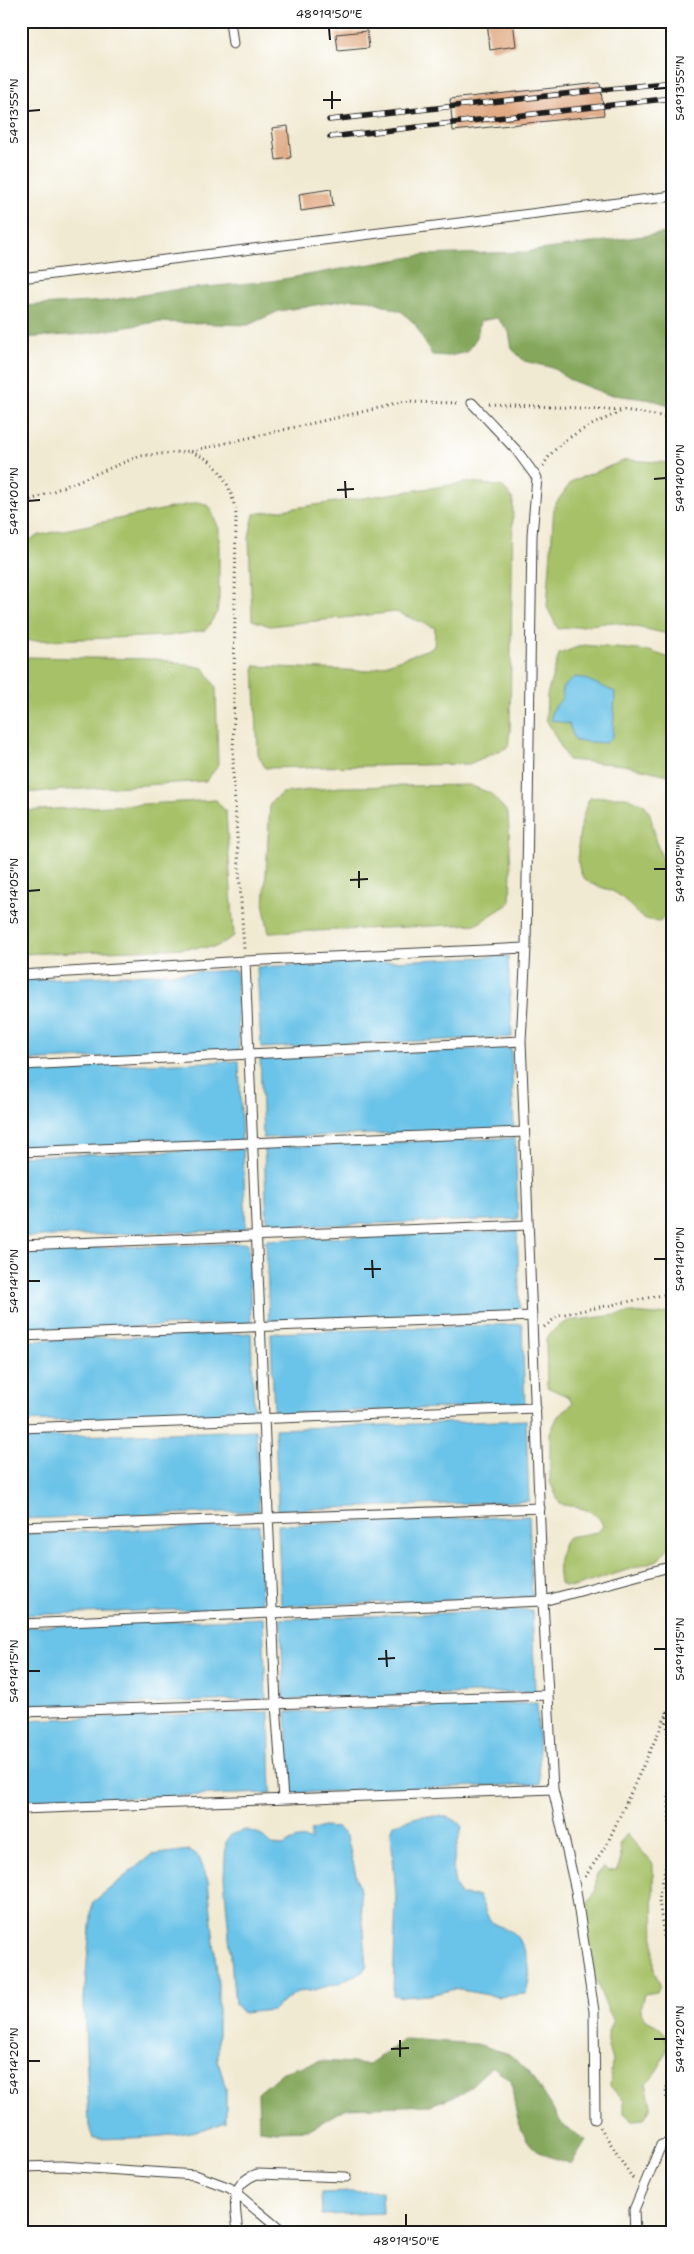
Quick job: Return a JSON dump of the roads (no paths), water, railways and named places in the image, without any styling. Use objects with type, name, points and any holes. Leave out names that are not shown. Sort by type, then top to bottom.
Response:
[{"type":"lane","points":[[230,21],[233,44]]},
{"type":"lane","points":[[21,278],[673,196]]},
{"type":"lane","points":[[472,403],[517,451],[537,478],[532,535],[526,948],[521,1041],[524,1132],[548,1695],[554,1789],[576,1891],[594,2011],[595,2119]]},
{"type":"lane","points":[[21,975],[245,961],[526,948]]},
{"type":"lane","points":[[245,961],[276,1704],[283,1799]]},
{"type":"lane","points":[[21,1065],[521,1041]]},
{"type":"lane","points":[[21,1152],[524,1132]]},
{"type":"lane","points":[[21,1245],[528,1225]]},
{"type":"lane","points":[[21,1336],[261,1325],[532,1316]]},
{"type":"lane","points":[[21,1428],[536,1408]]},
{"type":"lane","points":[[21,1527],[540,1508]]},
{"type":"lane","points":[[21,1624],[544,1601],[673,1566]]},
{"type":"lane","points":[[21,1712],[548,1695]]},
{"type":"lane","points":[[21,1809],[554,1789]]},
{"type":"lane","points":[[634,2233],[634,2210],[661,2145],[673,2142]]},
{"type":"lane","points":[[21,2167],[61,2166],[195,2175],[230,2188],[284,2233]]},
{"type":"lane","points":[[238,2233],[236,2192],[244,2179],[257,2174],[346,2178]]},
{"type":"water","points":[[575,677],[583,678],[615,692],[613,736],[607,743],[575,741],[569,724],[551,720],[552,711],[563,697],[562,688]]},
{"type":"water","points":[[508,956],[512,1037],[261,1048],[257,967]]},
{"type":"water","points":[[236,970],[239,1051],[21,1061],[21,980]]},
{"type":"water","points":[[511,1048],[514,1129],[263,1138],[260,1057]]},
{"type":"water","points":[[239,1061],[242,1142],[21,1149],[21,1068]]},
{"type":"water","points":[[515,1138],[518,1219],[267,1227],[264,1147]]},
{"type":"water","points":[[243,1149],[246,1230],[21,1237],[21,1156]]},
{"type":"water","points":[[517,1231],[520,1312],[269,1321],[266,1240]]},
{"type":"water","points":[[248,1243],[251,1323],[21,1331],[21,1250]]},
{"type":"water","points":[[522,1324],[525,1405],[274,1414],[271,1333]]},
{"type":"water","points":[[251,1333],[254,1414],[21,1422],[21,1341]]},
{"type":"water","points":[[526,1420],[529,1501],[278,1510],[275,1429]]},
{"type":"water","points":[[256,1430],[259,1511],[21,1519],[21,1438]]},
{"type":"water","points":[[529,1516],[532,1597],[281,1606],[278,1525]]},
{"type":"water","points":[[259,1525],[262,1607],[21,1615],[21,1534]]},
{"type":"water","points":[[532,1610],[535,1691],[284,1700],[281,1619]]},
{"type":"water","points":[[263,1618],[266,1699],[21,1708],[21,1627]]},
{"type":"water","points":[[537,1703],[540,1784],[289,1793],[286,1712]]},
{"type":"water","points":[[269,1712],[271,1793],[21,1801],[21,1720]]},
{"type":"water","points":[[421,1816],[449,1818],[462,1827],[453,1870],[456,1887],[460,1895],[479,1896],[491,1921],[509,1930],[520,1942],[525,1950],[529,1968],[528,1986],[525,1994],[499,1997],[455,1989],[429,1995],[402,1997],[393,1995],[396,1895],[391,1832],[394,1824]]},
{"type":"water","points":[[323,1827],[338,1828],[347,1837],[360,1891],[367,1965],[362,1973],[339,1983],[310,1991],[297,1992],[272,2010],[243,2013],[235,2004],[224,1878],[226,1840],[232,1834],[246,1830],[260,1834],[272,1845],[284,1846],[296,1839],[311,1840],[311,1831]]},
{"type":"water","points":[[189,1850],[199,1857],[208,1881],[218,1984],[218,2062],[226,2088],[226,2122],[177,2134],[93,2139],[89,2126],[84,1999],[92,1903],[151,1855]]},
{"type":"water","points":[[382,2191],[383,2213],[322,2215],[321,2193]]},
{"type":"railway","points":[[329,120],[673,82]]},
{"type":"railway","points":[[330,137],[673,98]]}]
